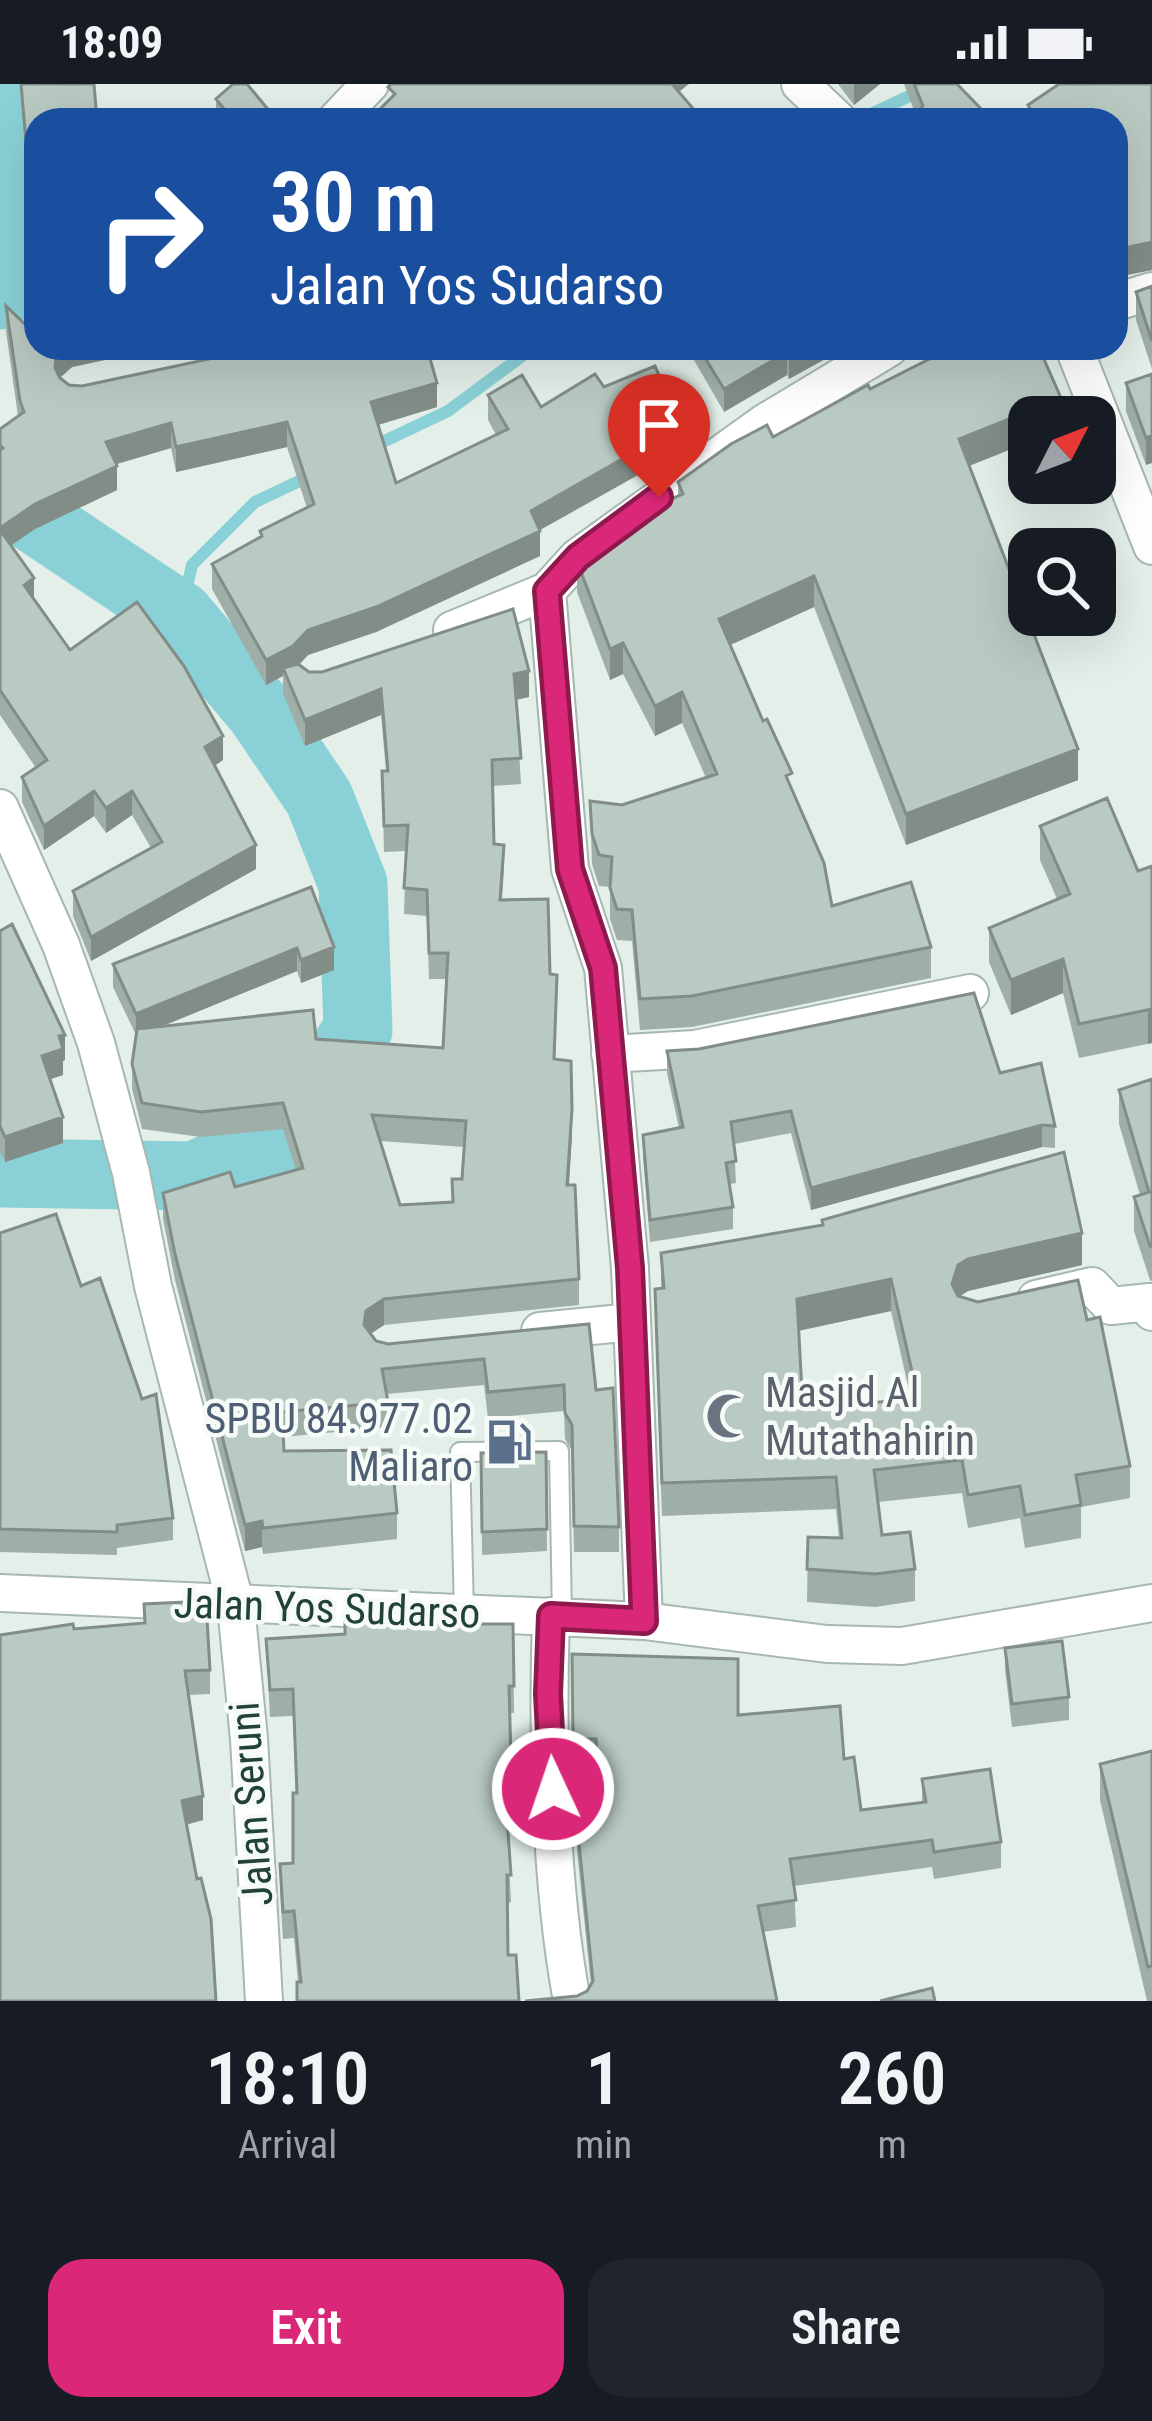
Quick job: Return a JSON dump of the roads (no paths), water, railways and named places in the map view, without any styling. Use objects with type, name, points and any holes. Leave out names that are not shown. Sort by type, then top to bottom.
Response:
[{"type":"street","points":[[347,108],[370,84]]},
{"type":"street","points":[[800,84],[826,108]]},
{"type":"street","points":[[427,638],[494,616],[547,591],[578,557],[694,472],[869,360]]},
{"type":"street","points":[[1079,360],[1152,546]]},
{"type":"street","points":[[547,591],[570,869],[603,968],[630,1268],[644,1621]]},
{"type":"street","name":"Jalan Seruni","points":[[0,808],[61,945],[96,1043],[236,1606],[249,1739],[263,2001]]},
{"type":"street","points":[[610,1054],[695,1049],[970,993]]},
{"type":"street","points":[[630,1268],[670,1262]]},
{"type":"street","points":[[1009,1317],[1151,1306]]},
{"type":"street","points":[[498,1336],[632,1322]]},
{"type":"street","name":"Jalan Yos Sudarso","points":[[0,1594],[644,1621],[827,1644],[902,1646],[1152,1603]]},
{"type":"street","points":[[556,1616],[548,1694],[565,1960],[572,2001]]},
{"type":"lane","points":[[464,1612],[460,1452],[559,1451],[556,1616]]},
{"type":"waterway","points":[[0,295],[1,117],[7,84]]},
{"type":"waterway","points":[[884,108],[935,84]]},
{"type":"waterway","points":[[372,447],[448,411],[517,360]]},
{"type":"waterway","points":[[180,616],[192,565],[255,502],[310,476]]},
{"type":"waterway","points":[[0,480],[17,507],[180,616],[260,711],[319,798],[353,884],[358,1030],[286,1135],[194,1176],[0,1173]]},
{"type":"place","name":"Masjid Al Mutathahirin","points":[[729,1416]]},
{"type":"place","name":"SPBU 84.977.02 Maliaro","points":[[509,1442]]}]
